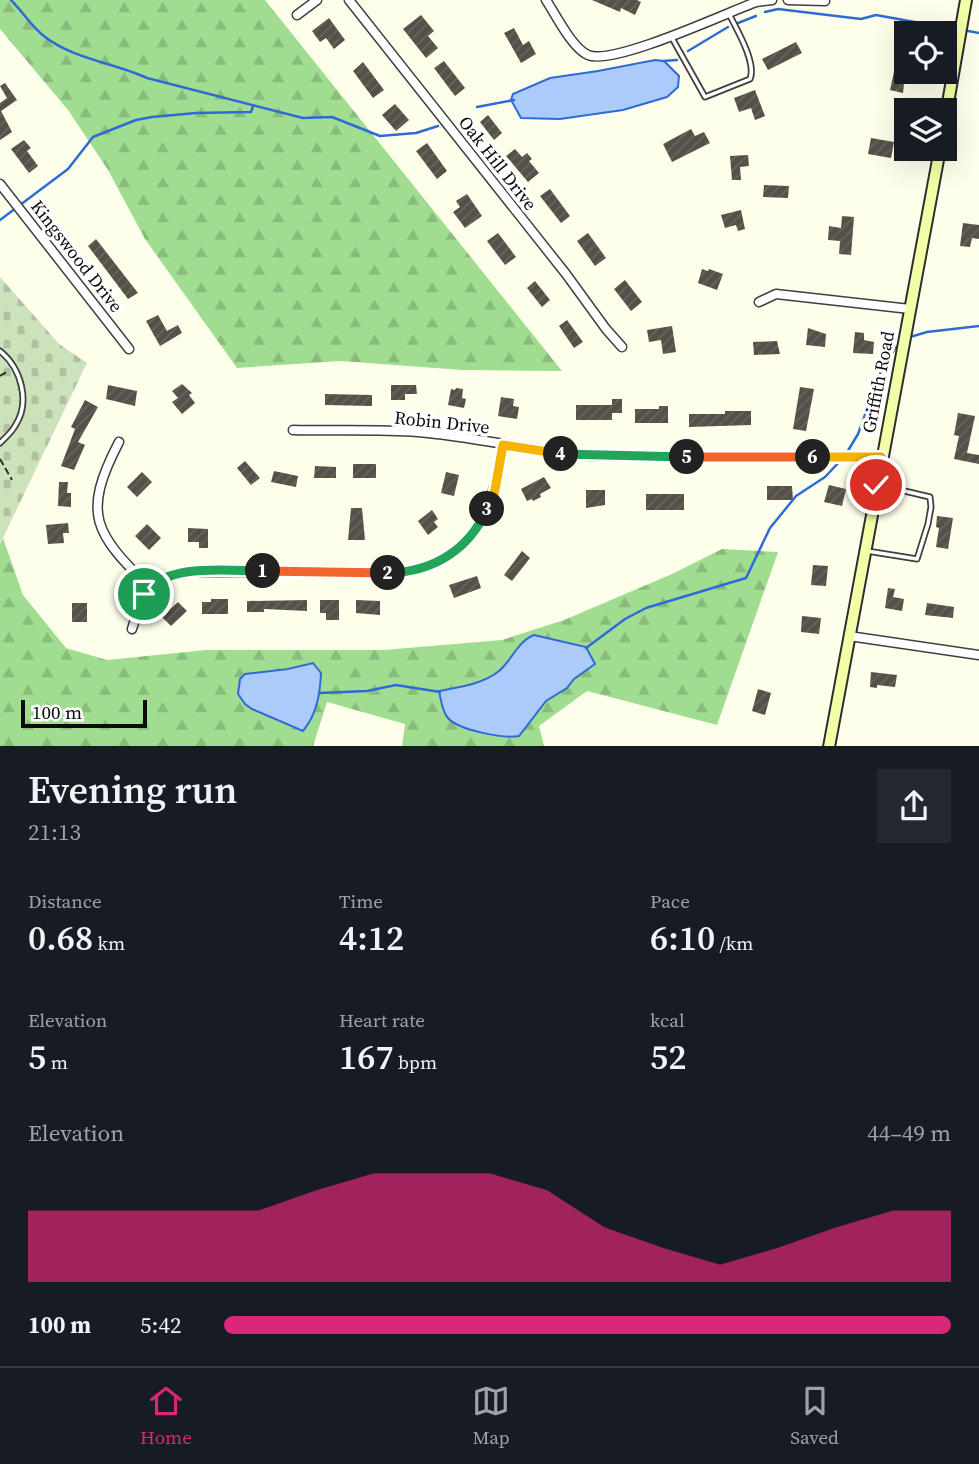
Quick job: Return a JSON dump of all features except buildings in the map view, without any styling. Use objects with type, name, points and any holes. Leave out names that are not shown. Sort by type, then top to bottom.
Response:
[{"type":"street","points":[[297,15],[317,0]]},
{"type":"street","name":"Oak Hill Drive","points":[[349,0],[622,347]]},
{"type":"street","points":[[546,0],[577,48],[592,57],[616,54],[671,36],[755,1],[772,0]]},
{"type":"street","points":[[788,0],[825,1]]},
{"type":"street","points":[[949,98],[966,0]]},
{"type":"street","name":"Griffith Road","points":[[829,746],[938,161]]},
{"type":"street","name":"Kingswood Drive","points":[[0,184],[129,348]]},
{"type":"street","points":[[759,302],[776,294],[910,309]]},
{"type":"street","name":"Robin Drive","points":[[293,430],[416,432],[550,453],[590,456],[881,457]]},
{"type":"street","points":[[119,442],[103,472],[96,508],[102,533],[149,587]]},
{"type":"street","points":[[132,629],[140,603],[149,587],[182,572],[410,572],[440,561],[463,545],[481,522],[494,495],[503,445]]},
{"type":"street","points":[[849,636],[979,655]]},
{"type":"lane","points":[[671,36],[705,97],[750,79],[753,72],[728,12]]},
{"type":"lane","points":[[0,351],[15,368],[22,385],[22,410],[15,427],[0,443]]},
{"type":"lane","points":[[865,551],[914,559],[919,556],[931,507],[930,497],[876,485]]},
{"type":"path","points":[[0,376],[15,368]]},
{"type":"path","points":[[0,459],[12,480]]},
{"type":"green space","points":[[0,0],[265,0],[562,371],[462,370],[341,361],[237,368],[145,239],[108,170],[68,110],[0,29]]},
{"type":"green space","points":[[0,277],[59,344],[87,363],[0,544]]},
{"type":"green space","points":[[3,538],[23,595],[66,648],[107,660],[206,650],[384,650],[502,640],[564,620],[672,574],[722,549],[778,552],[717,725],[587,691],[539,726],[544,746],[402,746],[405,724],[327,702],[313,746],[0,746],[0,544]]},
{"type":"water","points":[[655,60],[664,61],[679,76],[678,87],[667,97],[623,110],[560,119],[521,118],[511,100],[513,94],[550,78]]},
{"type":"water","points":[[534,635],[586,647],[595,664],[574,679],[567,688],[546,701],[519,736],[482,733],[448,718],[439,691],[471,684],[493,675]]},
{"type":"water","points":[[313,663],[321,673],[320,689],[315,711],[303,731],[252,709],[238,694],[240,679],[245,674]]},
{"type":"waterway","points":[[11,0],[40,33],[56,44],[81,56],[147,78],[303,118],[332,117],[380,136],[416,133],[438,126]]},
{"type":"waterway","points":[[765,12],[778,9],[861,19],[876,15],[909,21]]},
{"type":"waterway","points":[[738,23],[756,16]]},
{"type":"waterway","points":[[688,51],[728,27]]},
{"type":"waterway","points":[[968,31],[979,33]]},
{"type":"waterway","points":[[663,61],[677,60]]},
{"type":"waterway","points":[[477,107],[514,100]]},
{"type":"waterway","points":[[0,220],[68,169],[93,137],[136,120],[196,113],[251,112],[253,106]]},
{"type":"waterway","points":[[910,337],[927,332],[979,326]]},
{"type":"waterway","points":[[846,454],[858,434],[884,363],[899,344]]},
{"type":"waterway","points":[[586,648],[625,619],[646,608],[746,578],[770,528],[796,496],[825,477],[842,459]]},
{"type":"waterway","points":[[319,693],[367,691],[396,685],[440,692]]},
{"type":"route","points":[[144,594],[149,587],[182,572],[410,572],[440,561],[463,545],[481,522],[494,495],[503,445],[590,456],[881,457],[876,485]]}]
